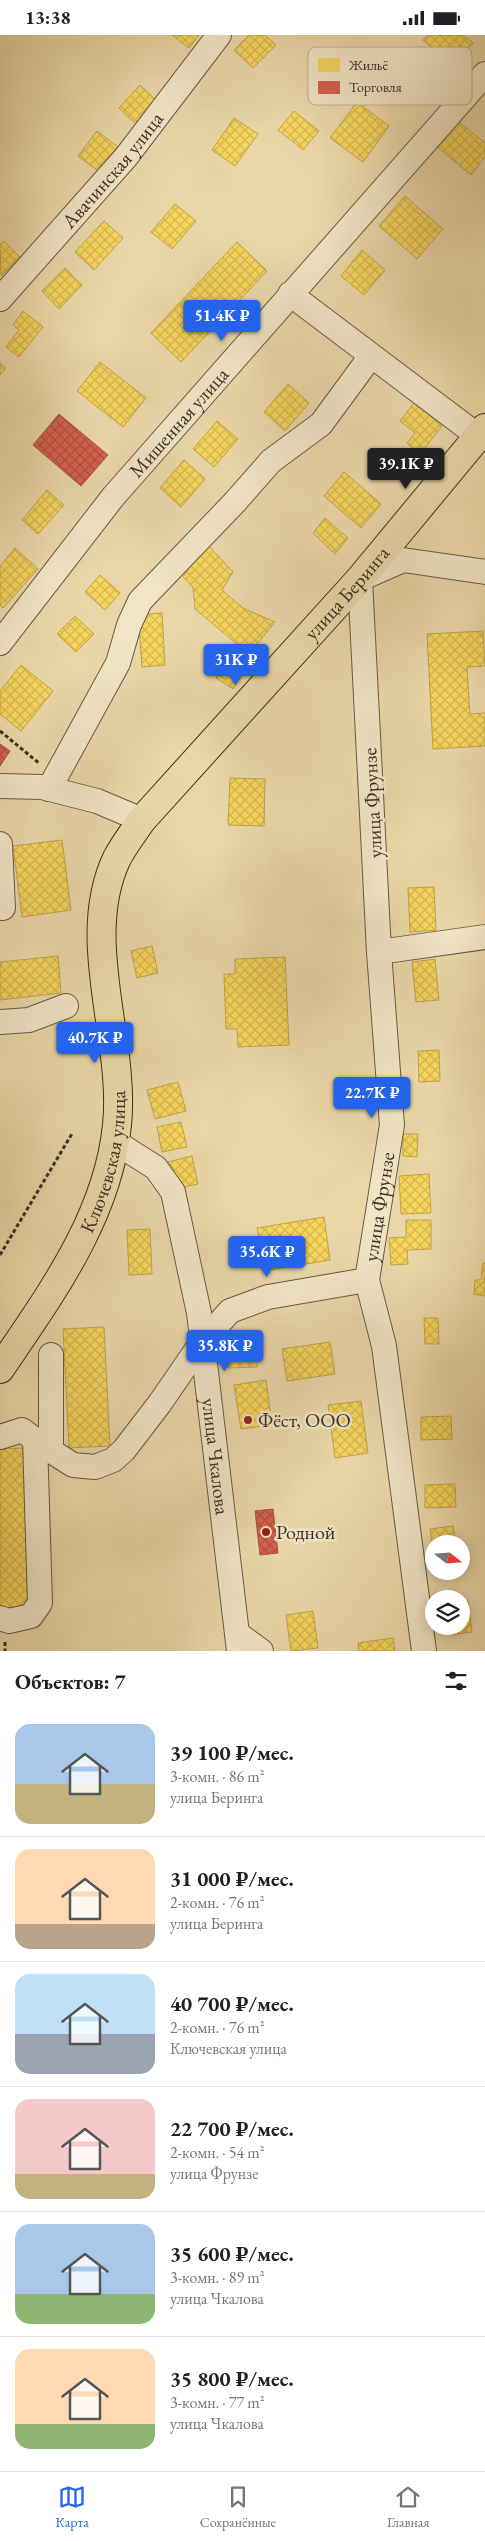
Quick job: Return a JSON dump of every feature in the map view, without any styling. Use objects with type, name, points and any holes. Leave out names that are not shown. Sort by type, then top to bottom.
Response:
[{"type":"main road","name":"улица Беринга","points":[[142,820],[360,579],[482,432]]},
{"type":"main road","name":"Ключевская улица","points":[[0,1369],[69,1263],[96,1206],[115,1142],[118,1085],[107,996],[103,928],[107,894],[116,860],[142,820]]},
{"type":"street","name":"Авачинская улица","points":[[0,299],[126,157],[219,35]]},
{"type":"street","name":"Мишенная улица","points":[[472,89],[485,74]]},
{"type":"street","name":"Мишенная улица","points":[[0,643],[113,497],[458,105]]},
{"type":"street","points":[[290,294],[371,356],[482,432]]},
{"type":"street","points":[[47,777],[118,663],[129,625],[140,601],[236,503],[271,461],[321,424],[371,356]]},
{"type":"street","points":[[360,579],[403,560],[485,572]]},
{"type":"street","name":"улица Фрунзе","points":[[360,579],[379,952],[392,1125],[367,1280],[384,1346],[424,1651]]},
{"type":"street","points":[[0,786],[47,777],[142,820]]},
{"type":"street","points":[[0,844],[3,908]]},
{"type":"street","points":[[379,952],[485,937]]},
{"type":"street","points":[[0,1022],[29,1021],[66,1006]]},
{"type":"street","name":"улица Чкалова","points":[[115,1142],[156,1168],[173,1192],[199,1313],[239,1643]]},
{"type":"street","points":[[0,1437],[22,1430],[73,1465],[95,1467],[113,1460],[124,1450],[160,1403],[202,1342],[230,1311],[268,1297],[367,1280]]},
{"type":"street","points":[[0,1618],[9,1621],[31,1616],[40,1603],[43,1446],[51,1355]]},
{"type":"street","points":[[239,1643],[261,1651]]},
{"type":"path","points":[[0,731],[47,777]]},
{"type":"path","points":[[0,1255],[73,1132]]},
{"type":"building: Жильё","points":[[172,35],[199,35],[189,48]]},
{"type":"building: Жильё","points":[[249,35],[265,35],[276,45],[253,68],[234,50]]},
{"type":"building: Жильё","points":[[428,35],[463,35],[473,43],[470,47],[431,47],[423,40]]},
{"type":"building: Жильё","points":[[140,85],[159,103],[138,126],[119,108]]},
{"type":"building: Жильё","points":[[355,105],[361,105],[389,126],[363,162],[330,138]]},
{"type":"building: Жильё","points":[[294,111],[319,131],[303,150],[278,130]]},
{"type":"building: Жильё","points":[[234,118],[258,134],[235,166],[212,150]]},
{"type":"building: Жильё","points":[[457,120],[485,143],[485,157],[471,175],[436,146]]},
{"type":"building: Жильё","points":[[97,131],[118,147],[98,171],[78,156]]},
{"type":"building: Жильё","points":[[405,196],[443,229],[417,259],[379,226]]},
{"type":"building: Жильё","points":[[175,204],[196,221],[172,249],[151,232]]},
{"type":"building: Жильё","points":[[104,221],[123,238],[94,270],[75,252]]},
{"type":"building: Жильё","points":[[4,241],[20,257],[1,276],[0,245]]},
{"type":"building: Жильё","points":[[237,242],[267,271],[181,362],[151,333]]},
{"type":"building: Жильё","points":[[362,250],[385,270],[364,295],[341,276]]},
{"type":"building: Жильё","points":[[65,268],[82,285],[59,309],[42,291]]},
{"type":"building: Жильё","points":[[23,311],[43,327],[19,357],[6,347],[19,330],[13,325]]},
{"type":"building: Жильё","points":[[100,362],[146,398],[123,427],[77,391]]},
{"type":"building: Жильё","points":[[0,363],[6,368],[0,375]]},
{"type":"building: Жильё","points":[[288,384],[309,403],[285,431],[264,412]]},
{"type":"building: Жильё","points":[[414,403],[442,426],[420,454],[407,443],[415,433],[400,421]]},
{"type":"building: Жильё","points":[[217,421],[238,439],[214,467],[193,449]]},
{"type":"building: Жильё","points":[[184,460],[205,479],[181,507],[160,488]]},
{"type":"building: Жильё","points":[[344,472],[381,504],[361,528],[324,496]]},
{"type":"building: Жильё","points":[[47,490],[64,505],[38,534],[22,520]]},
{"type":"building: Жильё","points":[[325,518],[348,538],[335,554],[313,533]]},
{"type":"building: Жильё","points":[[205,542],[233,572],[222,590],[243,608],[275,622],[249,654],[195,609],[193,587],[183,577]]},
{"type":"building: Жильё","points":[[15,548],[38,569],[3,608],[0,605],[0,566]]},
{"type":"building: Жильё","points":[[100,575],[120,593],[105,610],[85,592]]},
{"type":"building: Жильё","points":[[162,613],[165,665],[142,667],[138,615]]},
{"type":"building: Жильё","points":[[75,616],[94,634],[76,652],[57,634]]},
{"type":"building: Жильё","points":[[483,631],[485,666],[467,667],[470,714],[485,713],[485,746],[433,749],[427,634]]},
{"type":"building: Жильё","points":[[237,646],[254,657],[233,689],[216,678]]},
{"type":"building: Жильё","points":[[21,665],[53,691],[21,731],[0,714],[0,691]]},
{"type":"building: Жильё","points":[[230,778],[265,779],[264,826],[228,825]]},
{"type":"building: Жильё","points":[[62,840],[71,910],[22,917],[13,846]]},
{"type":"building: Жильё","points":[[434,887],[436,930],[410,932],[408,888]]},
{"type":"building: Жильё","points":[[152,946],[158,973],[137,978],[131,951]]},
{"type":"building: Жильё","points":[[58,956],[61,993],[0,1000],[0,962]]},
{"type":"building: Жильё","points":[[285,957],[289,1045],[238,1047],[237,1029],[226,1029],[224,974],[235,974],[235,959]]},
{"type":"building: Жильё","points":[[435,959],[439,1000],[416,1002],[412,962]]},
{"type":"building: Жильё","points":[[439,1050],[440,1081],[419,1082],[418,1051]]},
{"type":"building: Жильё","points":[[178,1082],[186,1111],[155,1119],[147,1090]]},
{"type":"building: Жильё","points":[[181,1122],[187,1147],[162,1152],[157,1127]]},
{"type":"building: Жильё","points":[[403,1134],[418,1134],[417,1157],[403,1156]]},
{"type":"building: Жильё","points":[[192,1156],[198,1184],[173,1189],[168,1162]]},
{"type":"building: Жильё","points":[[429,1174],[431,1213],[401,1214],[399,1176]]},
{"type":"building: Жильё","points":[[324,1217],[330,1260],[264,1271],[257,1228]]},
{"type":"building: Жильё","points":[[406,1220],[431,1220],[431,1249],[407,1250],[408,1264],[391,1265],[389,1238],[406,1237]]},
{"type":"building: Жильё","points":[[150,1229],[152,1274],[129,1275],[127,1230]]},
{"type":"building: Жильё","points":[[483,1263],[485,1263],[485,1296],[474,1294],[475,1280],[481,1280]]},
{"type":"building: Жильё","points":[[424,1318],[438,1318],[439,1344],[425,1344]]},
{"type":"building: Жильё","points":[[104,1327],[110,1446],[69,1448],[63,1329]]},
{"type":"building: Жильё","points":[[256,1336],[257,1367],[228,1368],[227,1337]]},
{"type":"building: Жильё","points":[[330,1342],[335,1374],[287,1381],[282,1349]]},
{"type":"building: Жильё","points":[[266,1380],[272,1425],[241,1429],[234,1385]]},
{"type":"building: Жильё","points":[[361,1401],[368,1453],[335,1458],[328,1405]]},
{"type":"building: Жильё","points":[[451,1416],[452,1439],[421,1440],[421,1417]]},
{"type":"building: Жильё","points":[[25,1448],[32,1607],[0,1608],[0,1449]]},
{"type":"building: Жильё","points":[[455,1484],[456,1507],[425,1508],[425,1485]]},
{"type":"building: Жильё","points":[[453,1526],[454,1535],[431,1535],[430,1529]]},
{"type":"building: Жильё","points":[[313,1611],[318,1648],[291,1651],[286,1615]]},
{"type":"building: Жильё","points":[[470,1616],[472,1632],[470,1632]]},
{"type":"building: Жильё","points":[[393,1638],[395,1651],[359,1651],[358,1643]]},
{"type":"building: Торговля","points":[[59,414],[108,455],[81,486],[33,445]]},
{"type":"building: Торговля","points":[[0,744],[10,751],[0,766]]},
{"type":"building: Торговля","name":"Родной","points":[[273,1509],[278,1553],[260,1555],[255,1511]]},
{"type":"place","name":"Фёст, ООО","points":[[248,1420]]},
{"type":"place","name":"Родной","points":[[266,1532]]}]
